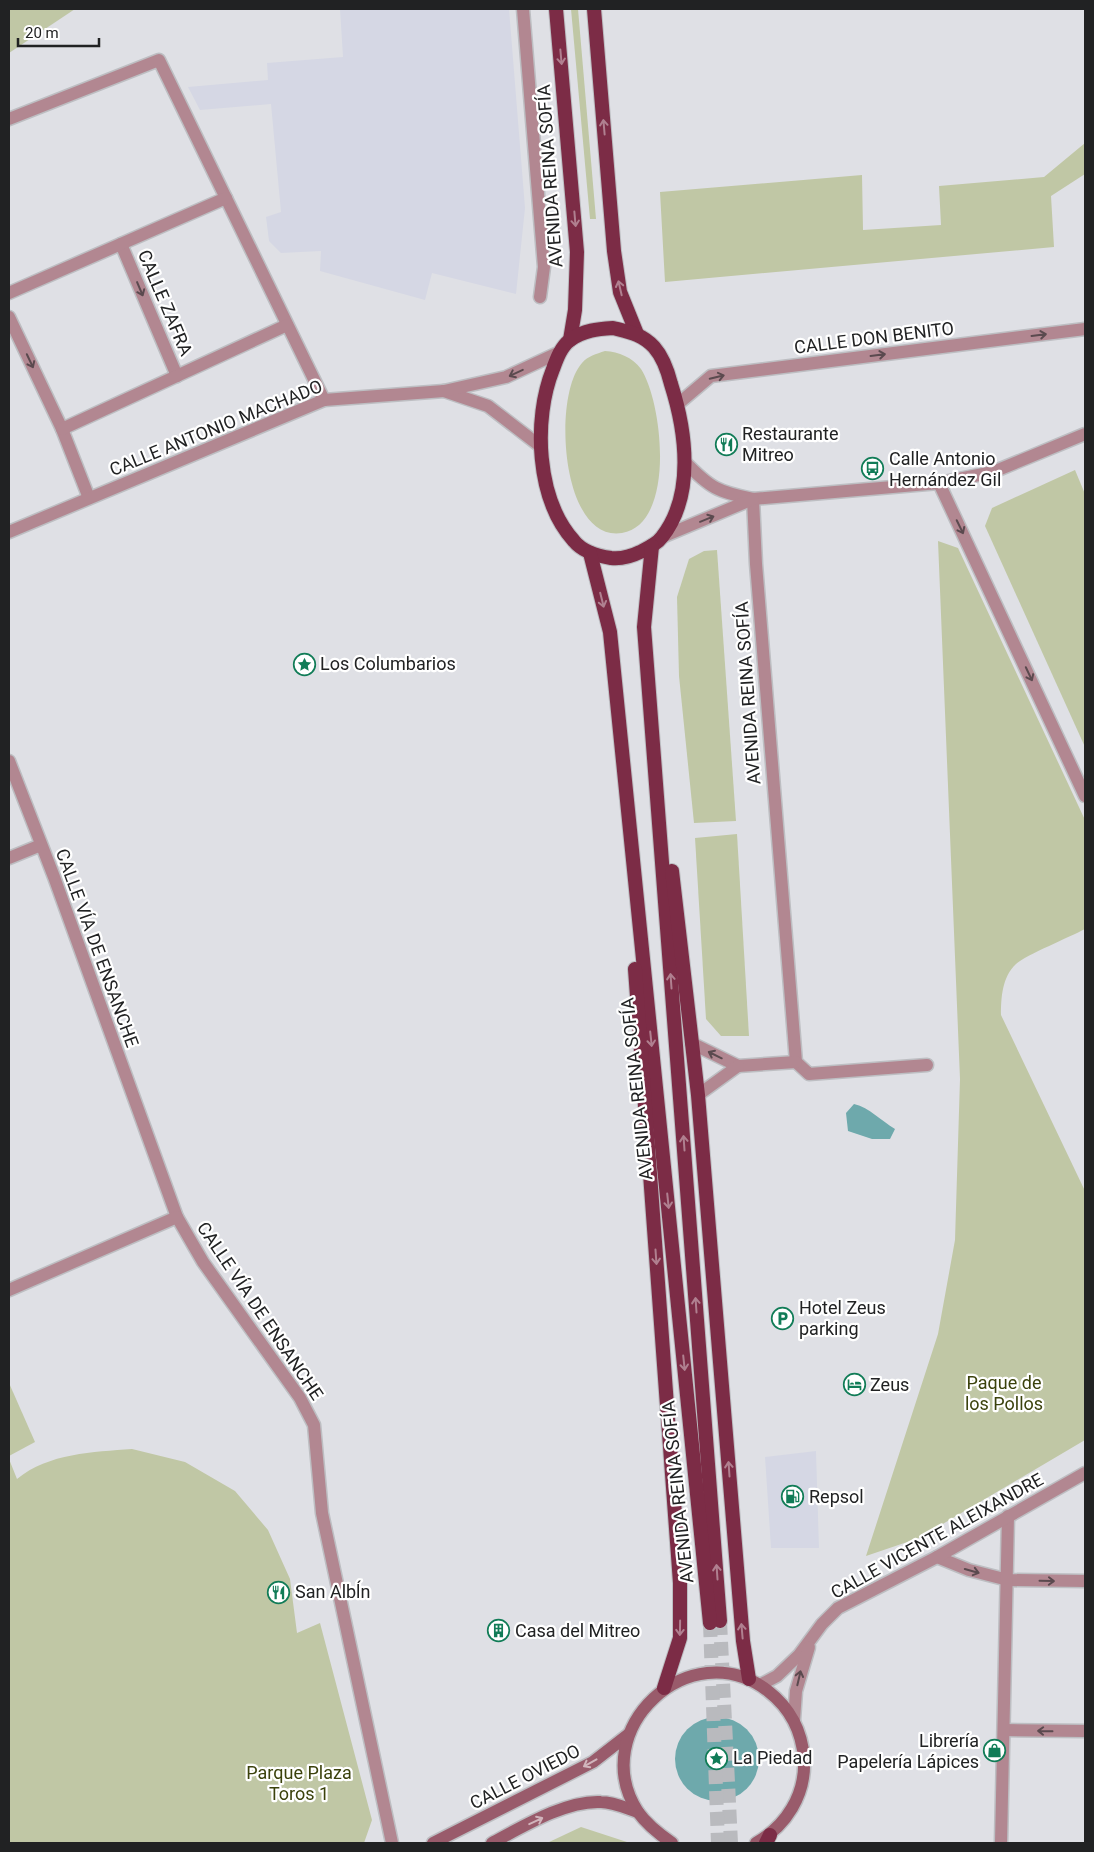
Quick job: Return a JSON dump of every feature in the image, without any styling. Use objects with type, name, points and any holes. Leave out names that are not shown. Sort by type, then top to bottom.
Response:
[{"type":"highway","name":"AVENIDA REINA SOFÍA","points":[[556,9],[577,252],[575,310],[570,340]]},
{"type":"highway","points":[[594,9],[614,251],[620,292],[638,334]]},
{"type":"highway","points":[[613,328],[638,334],[654,347],[668,373],[678,404],[685,462],[678,504],[657,542],[632,556],[612,558],[590,553],[574,543],[561,524],[549,490],[540,446],[542,411],[547,383],[560,352],[570,340],[588,330],[613,328]]},
{"type":"highway","name":"AVENIDA REINA SOFÍA","points":[[590,553],[610,632],[715,1622],[644,627],[657,542]]},
{"type":"highway","points":[[644,627],[698,1095],[741,1624],[754,1682]]},
{"type":"highway","points":[[610,632],[680,1583],[680,1638],[664,1688]]},
{"type":"main road","points":[[672,1843],[653,1830],[638,1812],[628,1787],[624,1760],[629,1734],[649,1700],[664,1688],[684,1678],[705,1673],[727,1674],[754,1682],[780,1700],[794,1720],[803,1744],[803,1778],[800,1794],[788,1816],[768,1839],[756,1843]]},
{"type":"main road","name":"CALLE OVIEDO","points":[[432,1843],[593,1762],[629,1734]]},
{"type":"main road","points":[[492,1843],[559,1810],[580,1804],[600,1801],[638,1812]]},
{"type":"street","name":"AVENIDA REINA SOFÍA","points":[[523,9],[544,267],[540,297]]},
{"type":"street","points":[[9,119],[159,60],[324,400]]},
{"type":"street","points":[[9,293],[226,198]]},
{"type":"street","name":"CALLE ZAFRA","points":[[121,244],[177,376]]},
{"type":"street","points":[[9,317],[62,429],[89,498]]},
{"type":"street","points":[[62,429],[288,325]]},
{"type":"street","name":"CALLE DON BENITO","points":[[678,404],[711,376],[1085,329]]},
{"type":"street","name":"CALLE ANTONIO MACHADO","points":[[9,532],[324,400],[444,391],[506,377],[560,352]]},
{"type":"street","name":"CALLE ANTONIO MACHADO","points":[[444,391],[488,406],[540,446]]},
{"type":"street","points":[[685,462],[705,483],[726,494],[754,500],[939,483],[993,472],[1085,434]]},
{"type":"street","points":[[939,483],[1085,796]]},
{"type":"street","name":"AVENIDA REINA SOFÍA","points":[[754,500],[756,564],[796,1062]]},
{"type":"street","points":[[657,542],[754,500]]},
{"type":"street","name":"CALLE VÍA DE ENSANCHE","points":[[10,768],[58,886],[177,1217],[203,1262],[300,1398],[314,1426],[322,1513],[392,1843]]},
{"type":"street","points":[[9,858],[41,845]]},
{"type":"street","points":[[691,1043],[738,1066],[796,1062],[809,1074],[928,1066]]},
{"type":"street","points":[[698,1095],[738,1066]]},
{"type":"street","points":[[9,1290],[177,1217]]},
{"type":"street","name":"CALLE VICENTE ALEIXANDRE","points":[[754,1682],[777,1676],[799,1655],[838,1608],[937,1558],[1085,1473]]},
{"type":"street","points":[[1001,1843],[1008,1516]]},
{"type":"street","points":[[937,1558],[969,1570],[1008,1580],[1085,1581]]},
{"type":"street","name":"CALLE VICENTE ALEIXANDRE","points":[[794,1720],[796,1691],[812,1638]]},
{"type":"street","points":[[1004,1730],[1085,1731]]},
{"type":"shaded area","points":[[340,9],[509,9],[525,208],[516,294],[432,273],[425,300],[320,271],[321,251],[281,253],[269,241],[266,217],[281,212],[271,104],[200,110],[188,87],[268,80],[267,63],[343,57]]},
{"type":"shaded area","name":"Repsol","points":[[816,1451],[819,1548],[771,1548],[765,1457]]},
{"type":"green space","points":[[9,9],[75,9],[9,53]]},
{"type":"green space","points":[[571,9],[578,9],[596,219],[590,219]]},
{"type":"green space","points":[[1085,143],[1085,174],[1051,196],[1054,247],[665,282],[660,192],[862,175],[863,230],[941,225],[939,186],[1044,177]]},
{"type":"green space","points":[[605,351],[625,356],[634,361],[641,369],[649,385],[659,433],[660,460],[658,486],[651,508],[639,525],[622,533],[602,530],[586,515],[575,492],[568,464],[565,434],[567,405],[573,380],[584,361]]},
{"type":"green space","points":[[1075,470],[1085,494],[1085,747],[985,526],[992,508]]},
{"type":"green space","name":"Paque de los Pollos","points":[[938,541],[958,548],[1085,820],[1085,929],[1021,960],[1011,969],[1005,981],[1001,1015],[1085,1191],[1085,1440],[919,1538],[866,1556],[938,1334],[955,1240],[960,1079]]},
{"type":"green space","points":[[717,550],[736,821],[694,823],[679,676],[677,597],[689,559],[704,551]]},
{"type":"green space","points":[[737,834],[749,1036],[721,1036],[706,1019],[695,838]]},
{"type":"green space","points":[[9,1383],[35,1442],[9,1456]]},
{"type":"green space","name":"Parque Plaza Toros 1","points":[[132,1449],[185,1462],[235,1491],[268,1530],[290,1579],[297,1633],[320,1623],[372,1820],[364,1843],[9,1843],[9,1459],[17,1479],[43,1464],[72,1455]]},
{"type":"green space","points":[[581,1827],[630,1843],[547,1843]]},
{"type":"water","points":[[854,1104],[870,1111],[895,1129],[890,1139],[872,1139],[848,1131],[846,1113]]},
{"type":"water","points":[[717,1717],[733,1720],[747,1729],[756,1743],[759,1759],[756,1775],[747,1789],[733,1798],[717,1801],[701,1798],[687,1789],[678,1775],[675,1759],[678,1743],[687,1729],[701,1720]]},
{"type":"tunnel","points":[[720,1621],[731,1843]]},
{"type":"tunnel","points":[[710,1623],[718,1843]]},
{"type":"place","name":"Restaurante Mitreo","points":[[726,444]]},
{"type":"place","name":"Calle Antonio Hernández Gil","points":[[873,469]]},
{"type":"place","name":"Los Columbarios","points":[[304,664]]},
{"type":"place","name":"Hotel Zeus parking","points":[[783,1318]]},
{"type":"place","name":"Zeus","points":[[854,1385]]},
{"type":"place","name":"Repsol","points":[[793,1497]]},
{"type":"place","name":"San Albĺn","points":[[279,1592]]},
{"type":"place","name":"Casa del Mitreo","points":[[499,1631]]},
{"type":"place","name":"Librería Papelería Lápices","points":[[995,1751]]},
{"type":"place","name":"La Piedad","points":[[717,1758]]}]
